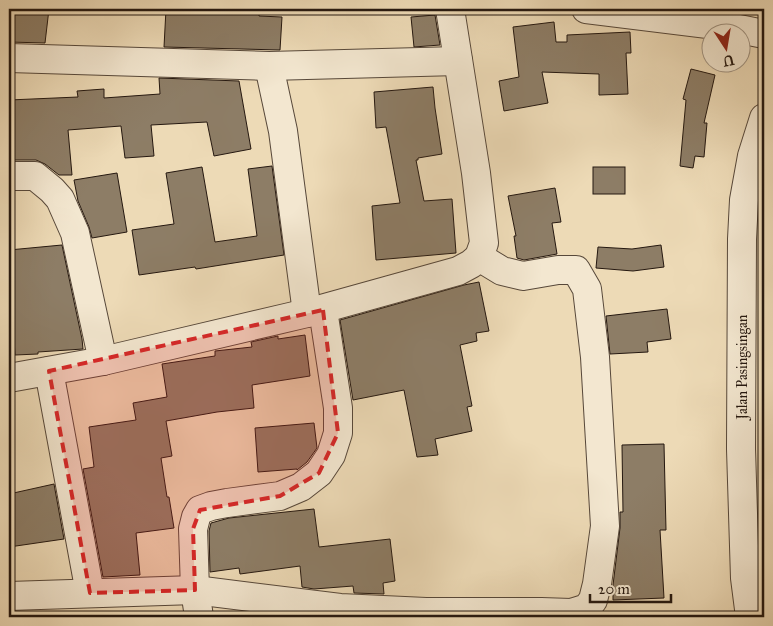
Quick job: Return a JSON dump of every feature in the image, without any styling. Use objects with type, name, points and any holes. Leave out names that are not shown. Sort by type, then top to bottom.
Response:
[{"type":"street","points":[[9,378],[103,361],[315,312],[458,271],[472,264],[479,257],[484,243],[476,173],[450,9]]},
{"type":"street","points":[[586,9],[724,26],[764,34]]},
{"type":"street","points":[[9,58],[268,66],[458,61]]},
{"type":"street","points":[[198,617],[194,529],[196,517],[200,510],[226,503],[280,496],[301,487],[319,473],[331,454],[338,433],[338,408],[315,312],[283,131],[268,66]]},
{"type":"street","name":"Jalan Pasingsingan","points":[[750,617],[745,578],[741,449],[742,239],[744,200],[750,165],[764,118]]},
{"type":"street","points":[[9,176],[35,176],[60,199],[75,233],[103,361]]},
{"type":"street","points":[[9,596],[196,590],[340,608],[417,612],[571,613],[587,608],[593,600],[598,584],[605,526],[595,358],[587,290],[576,270],[558,270],[523,276],[502,271],[479,257]]},
{"type":"street","points":[[49,371],[90,593]]},
{"type":"highlighted area","points":[[323,310],[338,433],[319,473],[280,496],[200,510],[193,529],[195,590],[90,593],[49,371]]},
{"type":"building","points":[[12,9],[49,9],[45,43],[9,42],[9,11]]},
{"type":"building","points":[[166,9],[220,9],[259,12],[259,16],[282,17],[280,50],[164,47]]},
{"type":"building","points":[[435,15],[440,45],[414,47],[411,17]]},
{"type":"building","points":[[554,22],[556,42],[567,42],[567,35],[630,32],[631,53],[626,53],[628,94],[599,95],[599,74],[542,72],[548,103],[504,111],[499,81],[519,77],[513,27]]},
{"type":"building","points":[[691,69],[715,75],[704,123],[707,123],[704,157],[695,156],[693,168],[680,166],[686,100],[683,99]]},
{"type":"building","points":[[159,78],[239,81],[251,149],[214,156],[207,122],[151,125],[154,156],[125,158],[121,126],[68,130],[72,175],[59,175],[45,164],[36,160],[9,160],[9,100],[78,97],[77,91],[104,89],[104,98],[160,94]]},
{"type":"building","points":[[433,87],[442,154],[416,160],[424,201],[452,199],[456,253],[376,260],[372,206],[400,203],[386,127],[376,128],[374,92]]},
{"type":"building","points":[[272,166],[284,255],[196,269],[195,267],[139,275],[132,230],[174,224],[166,173],[202,167],[215,242],[257,236],[248,169]]},
{"type":"building","points":[[593,167],[625,167],[625,194],[593,194]]},
{"type":"building","points":[[117,173],[127,232],[92,238],[78,201],[74,180]]},
{"type":"building","points":[[555,188],[561,222],[552,223],[557,254],[524,260],[517,258],[514,236],[516,236],[508,196]]},
{"type":"building","points":[[62,245],[83,349],[15,355],[11,293],[9,293],[9,250]]},
{"type":"building","points":[[661,245],[664,267],[633,271],[596,268],[598,247],[632,249]]},
{"type":"building","points":[[479,282],[489,331],[476,333],[477,341],[460,345],[472,406],[467,407],[472,431],[435,439],[438,455],[417,457],[404,390],[353,400],[340,320]]},
{"type":"building","points":[[667,309],[671,339],[647,342],[648,352],[610,354],[606,316]]},
{"type":"building","points":[[305,335],[310,376],[252,385],[254,408],[166,421],[172,456],[161,458],[174,528],[136,533],[140,575],[103,577],[83,469],[94,467],[89,427],[136,420],[133,403],[167,397],[162,364],[215,356],[215,351],[252,347],[251,342],[278,336],[278,339]]},
{"type":"building","points":[[314,423],[317,448],[307,462],[297,470],[258,472],[255,428]]},
{"type":"building","points":[[664,444],[666,530],[660,530],[664,598],[613,600],[620,512],[623,512],[622,445]]},
{"type":"building","points":[[54,484],[64,539],[9,547],[9,494]]},
{"type":"building","points":[[314,509],[319,547],[390,539],[395,581],[383,583],[384,594],[354,593],[353,586],[314,589],[302,587],[300,566],[240,574],[239,568],[210,572],[209,531],[211,523],[229,518]]}]
